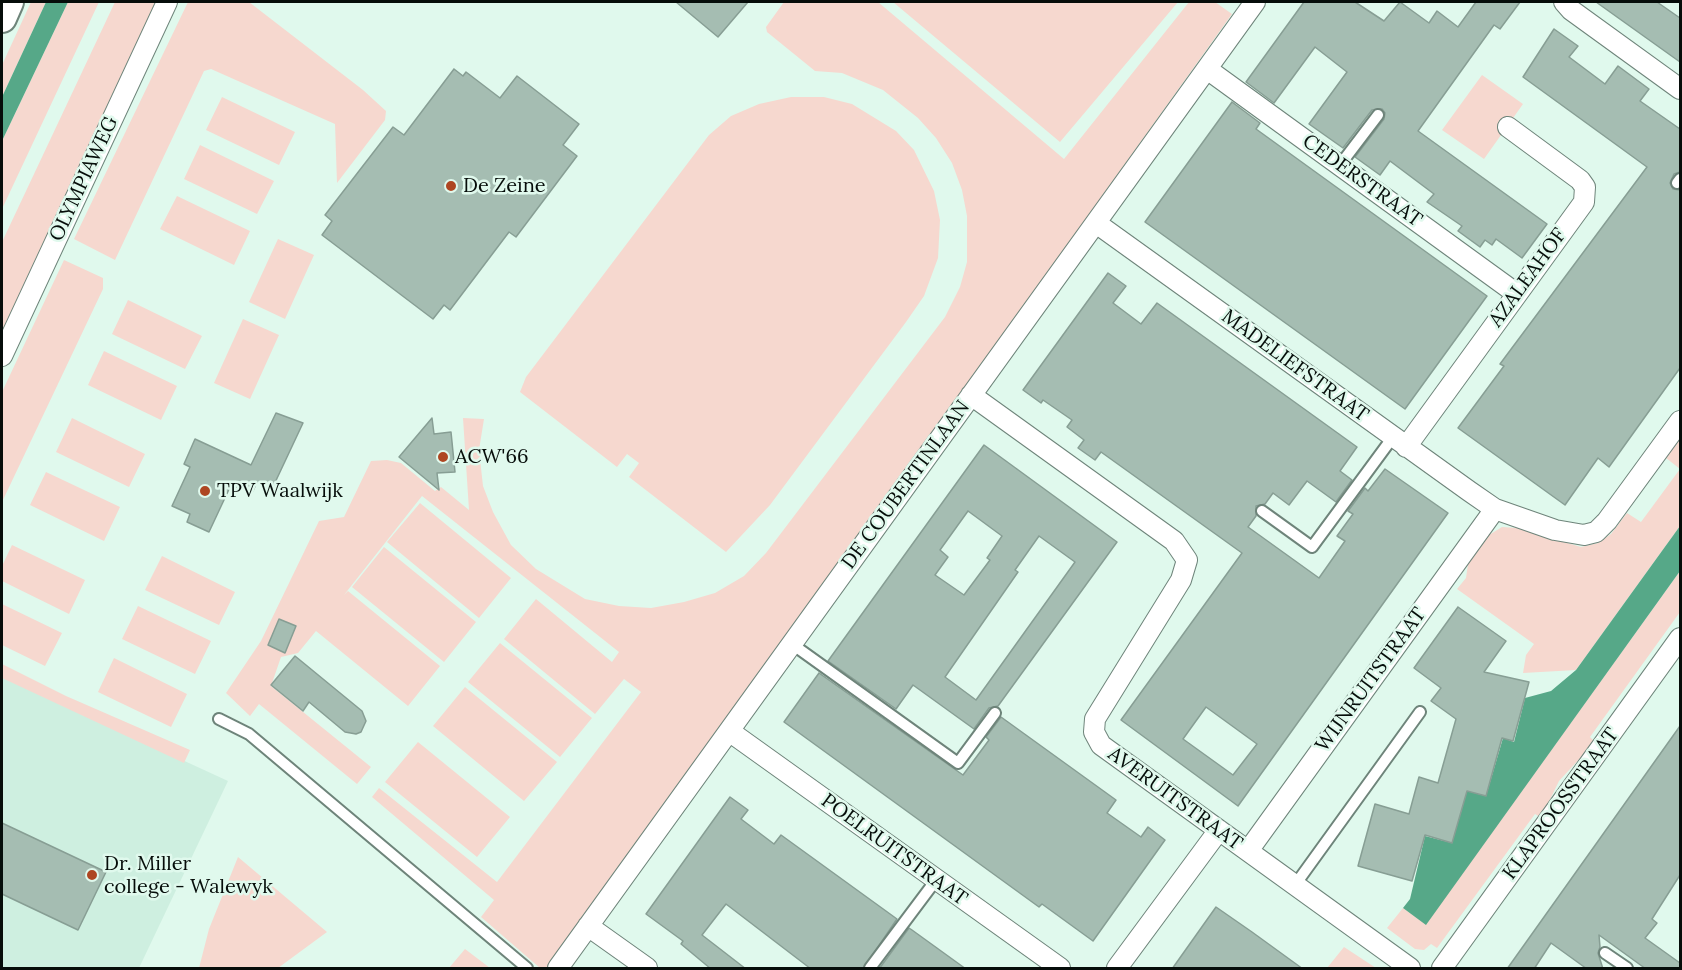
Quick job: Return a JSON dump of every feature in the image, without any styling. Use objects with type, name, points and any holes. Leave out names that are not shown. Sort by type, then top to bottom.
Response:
[{"type":"main road","points":[[2,18],[9,2]]},
{"type":"street","name":"OLYMPIAWEG","points":[[2,356],[167,2]]},
{"type":"street","name":"DE COUBERTINLAAN","points":[[558,969],[1255,2]]},
{"type":"street","points":[[1564,2],[1571,10],[1680,88]]},
{"type":"street","name":"CEDERSTRAAT","points":[[1208,69],[1517,294]]},
{"type":"street","name":"AZALEAHOF","points":[[1400,442],[1517,294],[1584,202],[1585,187],[1580,180],[1508,127]]},
{"type":"street","name":"MADELIEFSTRAAT","points":[[1096,223],[1495,509],[1556,530],[1584,535],[1596,532],[1607,521],[1680,421]]},
{"type":"street","name":"AVERUITSTRAAT","points":[[971,395],[1174,541],[1183,550],[1187,560],[1181,580],[1095,719],[1094,732],[1101,745],[1410,969]]},
{"type":"street","name":"WIJNRUITSTRAAT","points":[[1248,851],[1495,509]]},
{"type":"street","name":"KLAPROOSSTRAAT","points":[[1442,969],[1680,638]]},
{"type":"street","name":"POELRUITSTRAAT","points":[[729,730],[1060,969]]},
{"type":"street","points":[[1118,969],[1219,830]]},
{"type":"street","points":[[588,926],[647,969]]},
{"type":"lane","points":[[1340,165],[1378,115]]},
{"type":"lane","points":[[1262,511],[1312,547],[1400,442]]},
{"type":"lane","points":[[792,644],[958,763],[995,712]]},
{"type":"lane","points":[[1295,885],[1420,712]]},
{"type":"lane","points":[[219,719],[249,734],[527,969]]},
{"type":"lane","points":[[870,969],[936,880]]},
{"type":"lane","points":[[1605,953],[1627,969]]},
{"type":"shaded area","points":[[31,2],[46,2],[2,97],[2,65]]},
{"type":"shaded area","points":[[46,2],[68,2],[2,141],[2,97]]},
{"type":"shaded area","points":[[68,2],[99,2],[2,209],[2,141]]},
{"type":"shaded area","points":[[115,2],[161,2],[2,337],[2,242]]},
{"type":"shaded area","points":[[188,2],[249,2],[363,90],[386,111],[385,120],[337,183],[335,124],[211,69],[204,71],[115,260],[74,239]]},
{"type":"shaded area","points":[[784,2],[878,2],[1064,159],[1189,2],[1215,2],[1232,14],[551,968],[540,968],[481,917],[494,900],[372,797],[379,788],[497,882],[641,692],[624,679],[595,714],[504,639],[536,599],[612,662],[619,652],[422,496],[344,595],[348,591],[440,666],[408,706],[316,631],[298,653],[281,657],[271,686],[371,767],[357,784],[259,704],[250,716],[226,693],[261,641],[319,521],[344,517],[371,461],[387,460],[401,463],[435,491],[441,487],[469,510],[463,418],[484,419],[479,450],[483,486],[493,512],[511,545],[536,569],[585,599],[619,606],[651,608],[684,602],[715,593],[744,576],[766,553],[945,317],[960,287],[967,262],[967,216],[962,190],[952,163],[936,138],[918,118],[883,90],[842,73],[815,71],[767,32],[766,27]]},
{"type":"shaded area","points":[[893,2],[1178,2],[1060,142]]},
{"type":"shaded area","points":[[1482,75],[1523,104],[1484,159],[1442,130]]},
{"type":"shaded area","points":[[222,97],[295,132],[279,165],[206,130]]},
{"type":"shaded area","points":[[791,97],[824,97],[852,104],[896,131],[914,150],[934,191],[940,220],[938,258],[924,296],[906,322],[770,505],[726,552],[629,477],[639,463],[627,454],[617,467],[520,392],[526,377],[709,135],[731,116],[759,104]]},
{"type":"shaded area","points":[[200,145],[274,181],[257,214],[184,179]]},
{"type":"shaded area","points":[[177,196],[250,231],[234,265],[160,229]]},
{"type":"shaded area","points":[[278,239],[314,255],[285,319],[249,302]]},
{"type":"shaded area","points":[[64,260],[103,278],[103,289],[2,502],[2,392]]},
{"type":"shaded area","points":[[128,300],[202,336],[185,369],[112,334]]},
{"type":"shaded area","points":[[243,319],[279,335],[250,399],[214,383]]},
{"type":"shaded area","points":[[104,351],[177,386],[161,420],[88,385]]},
{"type":"shaded area","points":[[72,418],[145,454],[129,487],[56,452]]},
{"type":"shaded area","points":[[1680,439],[1680,469],[1666,458]]},
{"type":"shaded area","points":[[1680,469],[1680,526],[1576,670],[1523,673],[1526,655],[1534,644],[1457,589],[1466,578],[1468,564],[1489,535],[1502,527],[1517,528],[1581,547],[1598,543],[1611,534],[1627,513],[1641,522]]},
{"type":"shaded area","points":[[46,472],[120,507],[104,541],[30,505]]},
{"type":"shaded area","points":[[420,503],[511,578],[479,618],[387,542]]},
{"type":"shaded area","points":[[1680,526],[1680,571],[1426,925],[1403,908],[1410,899],[1425,836],[1452,843],[1467,791],[1486,796],[1503,738],[1514,742],[1525,698],[1551,691],[1576,670]]},
{"type":"shaded area","points":[[12,545],[85,580],[69,614],[2,581],[2,566]]},
{"type":"shaded area","points":[[384,547],[476,622],[444,662],[352,587]]},
{"type":"shaded area","points":[[162,556],[235,592],[219,625],[145,590]]},
{"type":"shaded area","points":[[1680,571],[1680,612],[1590,737],[1595,742],[1559,781],[1543,814],[1540,817],[1535,814],[1437,948],[1431,944],[1424,950],[1415,949],[1387,928],[1403,908],[1426,924]]},
{"type":"shaded area","points":[[2,604],[62,633],[45,666],[2,645]]},
{"type":"shaded area","points":[[138,606],[211,641],[195,674],[122,639]]},
{"type":"shaded area","points":[[500,643],[592,718],[560,757],[468,682]]},
{"type":"shaded area","points":[[114,658],[187,694],[171,727],[98,692]]},
{"type":"shaded area","points":[[2,664],[66,696],[190,750],[184,763],[2,678]]},
{"type":"shaded area","name":"Dr. Miller college - Walewyk","points":[[2,677],[228,781],[139,968],[2,968]]},
{"type":"shaded area","points":[[465,687],[557,762],[524,801],[433,726]]},
{"type":"shaded area","points":[[418,742],[510,817],[477,857],[385,782]]},
{"type":"shaded area","points":[[238,857],[327,932],[278,968],[199,968],[209,929]]},
{"type":"shaded area","points":[[1344,947],[1376,968],[1327,968]]},
{"type":"shaded area","points":[[465,949],[490,968],[449,968]]},
{"type":"building","points":[[676,2],[748,2],[718,37]]},
{"type":"building","points":[[1304,2],[1355,2],[1384,21],[1400,2],[1429,23],[1437,11],[1458,27],[1476,2],[1520,2],[1500,29],[1494,25],[1418,131],[1547,224],[1522,258],[1496,239],[1492,245],[1485,240],[1480,247],[1458,231],[1462,226],[1427,202],[1434,194],[1390,161],[1380,175],[1355,157],[1384,119],[1385,113],[1382,109],[1372,110],[1343,148],[1309,124],[1347,72],[1315,47],[1274,103],[1246,82]]},
{"type":"building","points":[[1596,2],[1657,2],[1680,18],[1680,62]]},
{"type":"building","points":[[1554,29],[1578,46],[1569,57],[1605,84],[1618,66],[1649,89],[1640,101],[1680,129],[1680,172],[1674,174],[1670,183],[1673,189],[1680,190],[1680,368],[1609,467],[1598,458],[1565,505],[1458,428],[1504,366],[1500,364],[1647,167],[1523,77]]},
{"type":"building","name":"De Zeine","points":[[454,69],[463,76],[466,72],[500,98],[517,76],[579,124],[563,145],[577,156],[516,237],[509,232],[450,310],[444,305],[433,319],[322,235],[332,221],[325,215],[393,127],[404,135]]},
{"type":"building","points":[[1232,102],[1260,123],[1256,129],[1487,296],[1405,409],[1145,222]]},
{"type":"building","points":[[1108,273],[1126,286],[1113,303],[1141,324],[1157,303],[1357,447],[1340,471],[1352,480],[1336,502],[1307,481],[1289,505],[1273,493],[1265,504],[1256,506],[1256,516],[1248,527],[1319,578],[1345,541],[1337,536],[1353,514],[1348,511],[1365,488],[1368,491],[1385,469],[1448,513],[1238,806],[1121,720],[1242,553],[1101,452],[1095,460],[1078,448],[1084,440],[1067,427],[1072,420],[1043,400],[1041,403],[1023,390]],"holes":[[[1206,707],[1257,744],[1233,775],[1183,739]]]},
{"type":"building","points":[[276,413],[303,423],[272,489],[257,482],[253,491],[241,485],[240,489],[231,485],[209,532],[187,522],[190,514],[172,506],[190,467],[184,464],[195,439],[251,465]]},
{"type":"building","points":[[432,418],[434,434],[451,432],[455,472],[437,473],[439,490],[399,457]]},
{"type":"building","points":[[984,445],[1117,542],[998,706],[989,708],[974,729],[913,685],[896,709],[828,661]],"holes":[[[968,511],[1002,536],[987,558],[990,560],[964,595],[935,575],[948,557],[940,550]],[[1039,536],[1075,562],[976,700],[945,677],[1018,572],[1015,570]]]},
{"type":"building","points":[[1458,607],[1506,641],[1484,672],[1529,682],[1513,741],[1502,738],[1486,796],[1467,791],[1452,843],[1425,835],[1412,881],[1358,866],[1375,804],[1409,814],[1419,777],[1438,783],[1456,719],[1431,701],[1441,688],[1414,668]]},
{"type":"building","points":[[279,619],[296,626],[285,653],[268,645]]},
{"type":"building","points":[[295,656],[362,711],[366,721],[361,732],[356,734],[345,732],[309,702],[303,711],[271,685]]},
{"type":"building","points":[[819,673],[963,775],[989,740],[986,737],[1001,717],[1116,800],[1107,813],[1141,837],[1148,827],[1165,840],[1093,941],[1042,904],[1039,907],[784,722]]},
{"type":"building","points":[[1680,726],[1680,875],[1652,919],[1657,923],[1645,938],[1680,963],[1680,969],[1646,969],[1599,935],[1598,953],[1603,969],[1587,969],[1551,943],[1534,969],[1507,969]]},
{"type":"building","points":[[730,797],[748,810],[741,819],[774,844],[781,835],[897,919],[863,969],[811,969],[726,904],[702,935],[746,969],[711,969],[681,944],[683,941],[646,914]]},
{"type":"building","points":[[2,823],[106,872],[78,930],[2,894]]},
{"type":"building","points":[[1216,907],[1252,932],[1303,969],[1172,969]]},
{"type":"building","points":[[909,928],[912,930],[966,969],[879,969]]},
{"type":"place","name":"De Zeine","points":[[451,186]]},
{"type":"place","name":"ACW'66","points":[[443,457]]},
{"type":"place","name":"TPV Waalwijk","points":[[205,491]]},
{"type":"place","name":"Dr. Miller college - Walewyk","points":[[92,875]]}]
